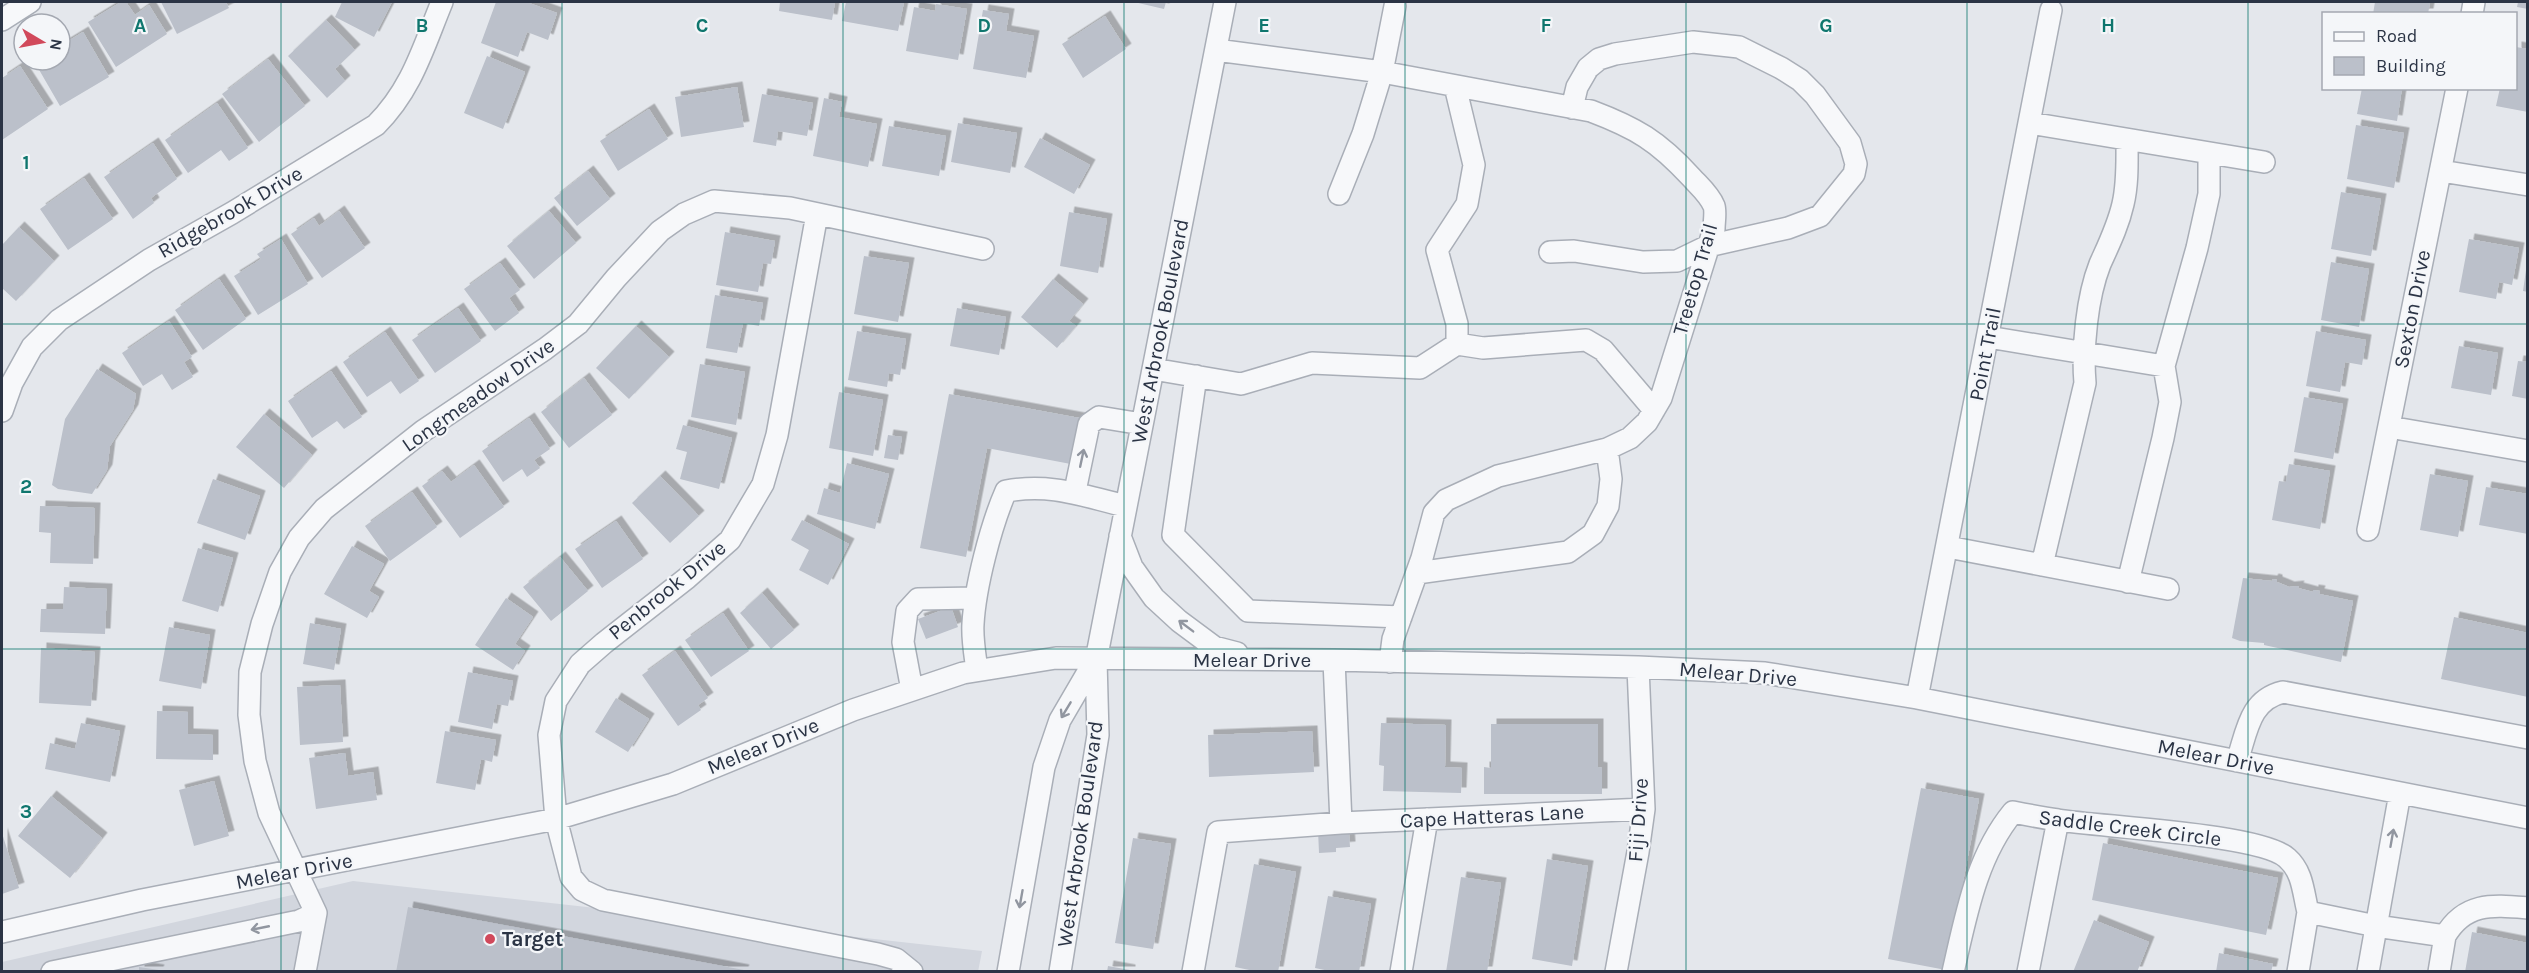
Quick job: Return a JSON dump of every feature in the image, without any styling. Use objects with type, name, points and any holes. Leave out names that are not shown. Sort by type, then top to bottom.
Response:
[{"type":"street","points":[[2,20],[30,2]]},
{"type":"street","name":"Ridgebrook Drive","points":[[2,411],[12,383],[32,347],[59,320],[148,260],[232,213],[376,125],[395,106],[412,78],[442,2]]},
{"type":"street","name":"West Arbrook Boulevard","points":[[1060,972],[1098,735],[1095,660],[1225,2]]},
{"type":"street","points":[[1339,194],[1364,134],[1382,72],[1395,6]]},
{"type":"street","name":"Point Trail","points":[[1917,698],[2051,10]]},
{"type":"street","points":[[1550,252],[1574,251],[1643,262],[1677,261],[1708,246],[1788,228],[1820,216],[1854,174],[1856,164],[1850,143],[1815,95],[1800,80],[1739,47],[1693,42],[1649,47],[1599,59],[1588,68],[1577,87],[1572,108]]},
{"type":"street","name":"Treetop Trail","points":[[1216,50],[1382,72],[1591,111],[1624,123],[1648,137],[1674,159],[1707,194],[1715,208],[1714,229],[1661,398],[1647,422],[1630,438],[1607,449],[1498,476],[1446,500],[1434,513],[1417,573],[1393,639],[1390,662]]},
{"type":"street","points":[[1455,86],[1474,165],[1467,204],[1437,250],[1457,324],[1457,344]]},
{"type":"street","name":"Sexton Drive","points":[[2368,530],[2457,90]]},
{"type":"street","points":[[2030,123],[2264,162]]},
{"type":"street","points":[[2042,565],[2085,383],[2083,352],[2099,266],[2116,231],[2124,202],[2127,140]]},
{"type":"street","points":[[2128,582],[2170,402],[2164,366],[2210,194],[2209,153]]},
{"type":"street","points":[[2441,171],[2528,185]]},
{"type":"street","name":"Longmeadow Drive","points":[[316,913],[268,813],[255,761],[249,715],[249,672],[280,572],[299,538],[324,509],[423,431],[545,349],[578,324],[616,278],[660,231],[684,214],[714,201],[790,208],[983,249]]},
{"type":"street","name":"Penbrook Drive","points":[[817,214],[777,435],[763,484],[730,540],[687,578],[580,664],[556,701],[549,735],[556,819],[571,876],[582,890],[603,900],[878,954],[896,959],[912,972]]},
{"type":"street","points":[[1988,337],[2164,366]]},
{"type":"street","points":[[1153,369],[1241,384],[1312,363],[1420,368],[1457,344],[1482,348],[1586,340],[1603,350],[1654,410]]},
{"type":"street","points":[[1196,376],[1173,535],[1248,611],[1401,617]]},
{"type":"street","points":[[1075,492],[1089,424],[1099,417],[1142,424]]},
{"type":"street","points":[[2389,427],[2528,451]]},
{"type":"street","points":[[1417,573],[1568,552],[1593,534],[1608,506],[1611,479],[1607,449]]},
{"type":"street","points":[[977,670],[972,626],[976,598],[997,512],[1006,490],[1028,487],[1075,492],[1082,496],[1126,506]]},
{"type":"street","points":[[1120,536],[1132,567],[1149,590],[1179,621],[1214,647],[1257,659]]},
{"type":"street","points":[[1948,547],[2168,589]]},
{"type":"street","points":[[912,690],[903,642],[907,611],[918,599],[976,598]]},
{"type":"street","name":"Melear Drive","points":[[2,932],[142,900],[556,819],[673,783],[853,710],[912,690],[977,670],[1056,658],[1334,660],[1638,667],[1765,673],[1917,698],[2528,818]]},
{"type":"street","name":"West Arbrook Boulevard","points":[[1008,972],[1044,767],[1060,720],[1095,660]]},
{"type":"street","points":[[1334,660],[1341,823]]},
{"type":"street","name":"Fiji Drive","points":[[1616,972],[1644,809],[1638,667]]},
{"type":"street","points":[[2237,761],[2252,714],[2259,703],[2270,695],[2283,692],[2528,738]]},
{"type":"street","points":[[2368,972],[2400,793]]},
{"type":"street","name":"Cape Hatteras Lane","points":[[1193,972],[1218,832],[1341,823],[1644,809]]},
{"type":"street","name":"Saddle Creek Circle","points":[[1953,972],[1972,892],[1998,830],[2013,812],[2058,820],[2233,841],[2272,849],[2285,856],[2298,869],[2308,912]]},
{"type":"street","points":[[1401,972],[1427,819]]},
{"type":"street","points":[[2028,972],[2058,820]]},
{"type":"street","points":[[2439,972],[2445,936],[2454,922],[2475,909],[2496,906],[2528,908]]},
{"type":"street","points":[[2298,972],[2308,912],[2376,926],[2445,936]]},
{"type":"street","points":[[52,972],[299,921],[316,913]]},
{"type":"street","points":[[305,972],[316,913]]},
{"type":"shaded area","points":[[353,881],[982,951],[978,972],[2,972],[2,962]]},
{"type":"building","points":[[121,2],[126,2],[135,15],[149,5],[167,34],[116,67],[88,22]]},
{"type":"building","points":[[161,2],[226,2],[229,8],[177,34]]},
{"type":"building","points":[[342,2],[392,2],[374,37],[335,17]]},
{"type":"building","points":[[496,2],[526,2],[557,13],[548,40],[527,32],[518,57],[481,43]]},
{"type":"building","points":[[780,2],[835,2],[832,20],[779,11]]},
{"type":"building","points":[[846,2],[904,2],[898,31],[842,21]]},
{"type":"building","points":[[1134,2],[1166,2],[1164,9]]},
{"type":"building","points":[[2375,2],[2430,2],[2428,12],[2373,12]]},
{"type":"building","points":[[2518,2],[2528,2],[2528,9],[2517,7]]},
{"type":"building","points":[[936,4],[967,9],[958,60],[906,51],[914,7],[935,11]]},
{"type":"building","points":[[983,10],[1009,14],[1006,31],[1034,36],[1026,78],[973,69]]},
{"type":"building","points":[[1105,16],[1126,49],[1083,78],[1062,44]]},
{"type":"building","points":[[326,20],[355,50],[335,69],[345,81],[327,98],[288,56]]},
{"type":"building","points":[[83,32],[109,77],[60,106],[40,72],[72,72],[72,39]]},
{"type":"building","points":[[2517,47],[2528,49],[2528,112],[2496,106],[2500,90],[2517,90]]},
{"type":"building","points":[[487,56],[525,72],[503,129],[464,113]]},
{"type":"building","points":[[268,59],[305,106],[259,142],[222,94]]},
{"type":"building","points":[[12,71],[24,72],[48,109],[2,140],[2,78]]},
{"type":"building","points":[[737,87],[744,127],[681,137],[675,97]]},
{"type":"building","points":[[2362,90],[2402,90],[2397,121],[2357,114]]},
{"type":"building","points":[[762,94],[813,103],[807,136],[778,131],[776,146],[753,142]]},
{"type":"building","points":[[824,98],[842,102],[839,117],[877,124],[868,167],[813,156]]},
{"type":"building","points":[[217,103],[248,148],[229,161],[221,150],[188,173],[165,140]]},
{"type":"building","points":[[649,109],[668,139],[618,171],[600,141]]},
{"type":"building","points":[[958,123],[1017,133],[1010,173],[951,162]]},
{"type":"building","points":[[2356,125],[2404,133],[2394,188],[2347,179]]},
{"type":"building","points":[[889,126],[946,136],[939,176],[882,166]]},
{"type":"building","points":[[1040,138],[1090,165],[1074,194],[1024,167]]},
{"type":"building","points":[[153,143],[177,179],[151,198],[154,203],[133,219],[104,177]]},
{"type":"building","points":[[588,171],[610,199],[577,226],[554,198]]},
{"type":"building","points":[[84,178],[113,219],[68,250],[40,209]]},
{"type":"building","points":[[2341,192],[2381,199],[2371,256],[2331,249]]},
{"type":"building","points":[[339,211],[365,248],[322,278],[291,234],[314,218],[319,226]]},
{"type":"building","points":[[549,211],[576,243],[534,279],[507,246]]},
{"type":"building","points":[[1069,212],[1107,219],[1098,273],[1060,266]]},
{"type":"building","points":[[19,227],[54,261],[16,301],[2,288],[2,245]]},
{"type":"building","points":[[725,232],[775,241],[771,264],[763,263],[758,292],[716,285]]},
{"type":"building","points":[[281,239],[308,284],[258,315],[234,276],[261,259],[257,254]]},
{"type":"building","points":[[2469,239],[2519,248],[2512,285],[2499,282],[2496,299],[2459,292]]},
{"type":"building","points":[[864,256],[909,263],[898,322],[854,314]]},
{"type":"building","points":[[2331,262],[2369,269],[2359,327],[2321,320]]},
{"type":"building","points":[[500,263],[520,290],[509,298],[519,313],[495,331],[464,289]]},
{"type":"building","points":[[2526,270],[2528,270],[2528,292],[2523,291]]},
{"type":"building","points":[[219,279],[246,319],[203,350],[175,310]]},
{"type":"building","points":[[1053,279],[1083,304],[1069,321],[1076,326],[1057,348],[1021,317]]},
{"type":"building","points":[[715,295],[763,303],[759,326],[743,323],[737,353],[706,348]]},
{"type":"building","points":[[458,308],[481,341],[435,373],[412,340]]},
{"type":"building","points":[[957,308],[1006,317],[999,355],[950,346]]},
{"type":"building","points":[[169,321],[192,357],[184,362],[193,377],[172,390],[162,374],[143,386],[122,353]]},
{"type":"building","points":[[636,326],[669,357],[629,399],[596,368]]},
{"type":"building","points":[[857,331],[906,339],[900,375],[889,373],[887,387],[848,380]]},
{"type":"building","points":[[2316,331],[2366,340],[2362,365],[2345,362],[2340,392],[2306,386]]},
{"type":"building","points":[[385,332],[419,381],[400,394],[391,381],[367,397],[343,362]]},
{"type":"building","points":[[2459,346],[2498,353],[2491,395],[2451,388]]},
{"type":"building","points":[[2518,361],[2528,362],[2528,399],[2512,396]]},
{"type":"building","points":[[700,364],[745,372],[736,425],[691,417]]},
{"type":"building","points":[[97,369],[136,394],[133,410],[110,446],[107,470],[92,494],[58,489],[52,485],[65,419]]},
{"type":"building","points":[[331,371],[362,417],[344,429],[337,421],[312,438],[288,401]]},
{"type":"building","points":[[584,378],[612,415],[569,448],[541,412]]},
{"type":"building","points":[[839,392],[883,400],[873,456],[829,448]]},
{"type":"building","points":[[949,394],[1085,419],[1076,465],[987,448],[966,557],[920,548]]},
{"type":"building","points":[[2304,397],[2343,404],[2333,459],[2294,452]]},
{"type":"building","points":[[264,414],[312,455],[284,488],[236,447]]},
{"type":"building","points":[[529,418],[550,449],[534,460],[540,468],[527,477],[522,469],[503,482],[482,451]]},
{"type":"building","points":[[683,425],[732,438],[719,489],[680,479],[687,452],[676,449]]},
{"type":"building","points":[[888,435],[902,437],[898,460],[884,458]]},
{"type":"building","points":[[847,463],[889,474],[875,529],[817,514],[824,488],[840,493]]},
{"type":"building","points":[[2289,464],[2330,471],[2320,529],[2272,520],[2279,481],[2286,482]]},
{"type":"building","points":[[474,465],[504,507],[460,538],[422,486],[442,471],[451,482]]},
{"type":"building","points":[[2430,474],[2468,481],[2458,537],[2420,530]]},
{"type":"building","points":[[660,476],[699,516],[670,543],[632,503]]},
{"type":"building","points":[[213,479],[260,496],[245,540],[197,523]]},
{"type":"building","points":[[2486,487],[2528,494],[2528,534],[2479,525]]},
{"type":"building","points":[[412,492],[437,527],[390,561],[365,526]]},
{"type":"building","points":[[40,506],[95,508],[93,564],[50,563],[51,533],[39,532]]},
{"type":"building","points":[[802,520],[849,544],[828,585],[799,570],[809,550],[791,540]]},
{"type":"building","points":[[616,521],[643,559],[602,588],[575,549]]},
{"type":"building","points":[[352,546],[384,564],[369,591],[379,597],[367,618],[324,594]]},
{"type":"building","points":[[198,548],[233,558],[218,612],[182,601]]},
{"type":"building","points":[[560,557],[588,591],[551,621],[523,587]]},
{"type":"building","points":[[2243,578],[2272,581],[2273,579],[2289,587],[2299,586],[2298,588],[2313,592],[2313,590],[2320,591],[2319,594],[2353,601],[2341,662],[2264,645],[2264,643],[2232,638]]},
{"type":"building","points":[[64,587],[107,589],[105,634],[40,632],[41,609],[63,609]]},
{"type":"building","points":[[762,593],[794,630],[771,649],[740,613]]},
{"type":"building","points":[[506,598],[533,617],[515,644],[525,651],[513,670],[475,645]]},
{"type":"building","points":[[951,607],[958,627],[926,639],[918,619]]},
{"type":"building","points":[[723,613],[749,651],[711,677],[685,640]]},
{"type":"building","points":[[2454,617],[2528,633],[2528,697],[2441,679]]},
{"type":"building","points":[[310,623],[341,629],[334,670],[303,664]]},
{"type":"building","points":[[169,627],[210,635],[201,689],[159,681]]},
{"type":"building","points":[[41,648],[95,652],[91,706],[39,703]]},
{"type":"building","points":[[675,651],[708,698],[698,705],[701,710],[678,726],[642,675]]},
{"type":"building","points":[[468,672],[513,681],[508,706],[497,704],[492,729],[458,722]]},
{"type":"building","points":[[340,685],[343,742],[300,745],[297,687]]},
{"type":"building","points":[[616,698],[649,719],[628,752],[595,732]]},
{"type":"building","points":[[157,711],[188,712],[188,734],[213,735],[213,760],[156,759]]},
{"type":"building","points":[[81,723],[120,731],[110,782],[45,769],[50,743],[75,749]]},
{"type":"building","points":[[1381,723],[1446,725],[1445,767],[1462,768],[1461,793],[1383,791],[1384,766],[1379,765]]},
{"type":"building","points":[[1491,724],[1598,724],[1598,767],[1602,768],[1602,794],[1484,794],[1484,767],[1491,768]]},
{"type":"building","points":[[445,731],[496,740],[492,762],[481,759],[475,790],[436,783]]},
{"type":"building","points":[[1312,731],[1314,772],[1209,777],[1208,735]]},
{"type":"building","points":[[345,753],[348,776],[373,772],[377,800],[316,809],[309,758]]},
{"type":"building","points":[[214,781],[229,836],[194,846],[179,790]]},
{"type":"building","points":[[1921,788],[1979,799],[1946,970],[1888,959]]},
{"type":"building","points":[[51,796],[102,838],[70,878],[18,836]]},
{"type":"building","points":[[1318,830],[1335,834],[1349,833],[1350,847],[1336,848],[1336,852],[1319,853]]},
{"type":"building","points":[[2,833],[19,888],[2,894]]},
{"type":"building","points":[[1133,838],[1171,844],[1153,949],[1115,943]]},
{"type":"building","points":[[2103,843],[2278,878],[2266,935],[2092,900]]},
{"type":"building","points":[[1547,859],[1588,866],[1572,966],[1532,959]]},
{"type":"building","points":[[1254,864],[1296,872],[1278,972],[1259,972],[1235,967]]},
{"type":"building","points":[[1461,877],[1501,883],[1487,972],[1446,972]]},
{"type":"building","points":[[1328,896],[1371,904],[1359,972],[1334,972],[1315,968]]},
{"type":"building","name":"Target","points":[[408,907],[744,970],[743,972],[396,972]]},
{"type":"building","points":[[2094,920],[2149,942],[2137,972],[2073,972]]},
{"type":"building","points":[[2472,932],[2528,943],[2526,972],[2465,972]]},
{"type":"building","points":[[2219,953],[2273,964],[2271,972],[2216,972]]},
{"type":"building","points":[[1108,966],[1130,970],[1130,972],[1107,972]]},
{"type":"building","points":[[139,967],[159,970],[158,972],[139,972]]},
{"type":"place","name":"Target","points":[[490,939]]}]
